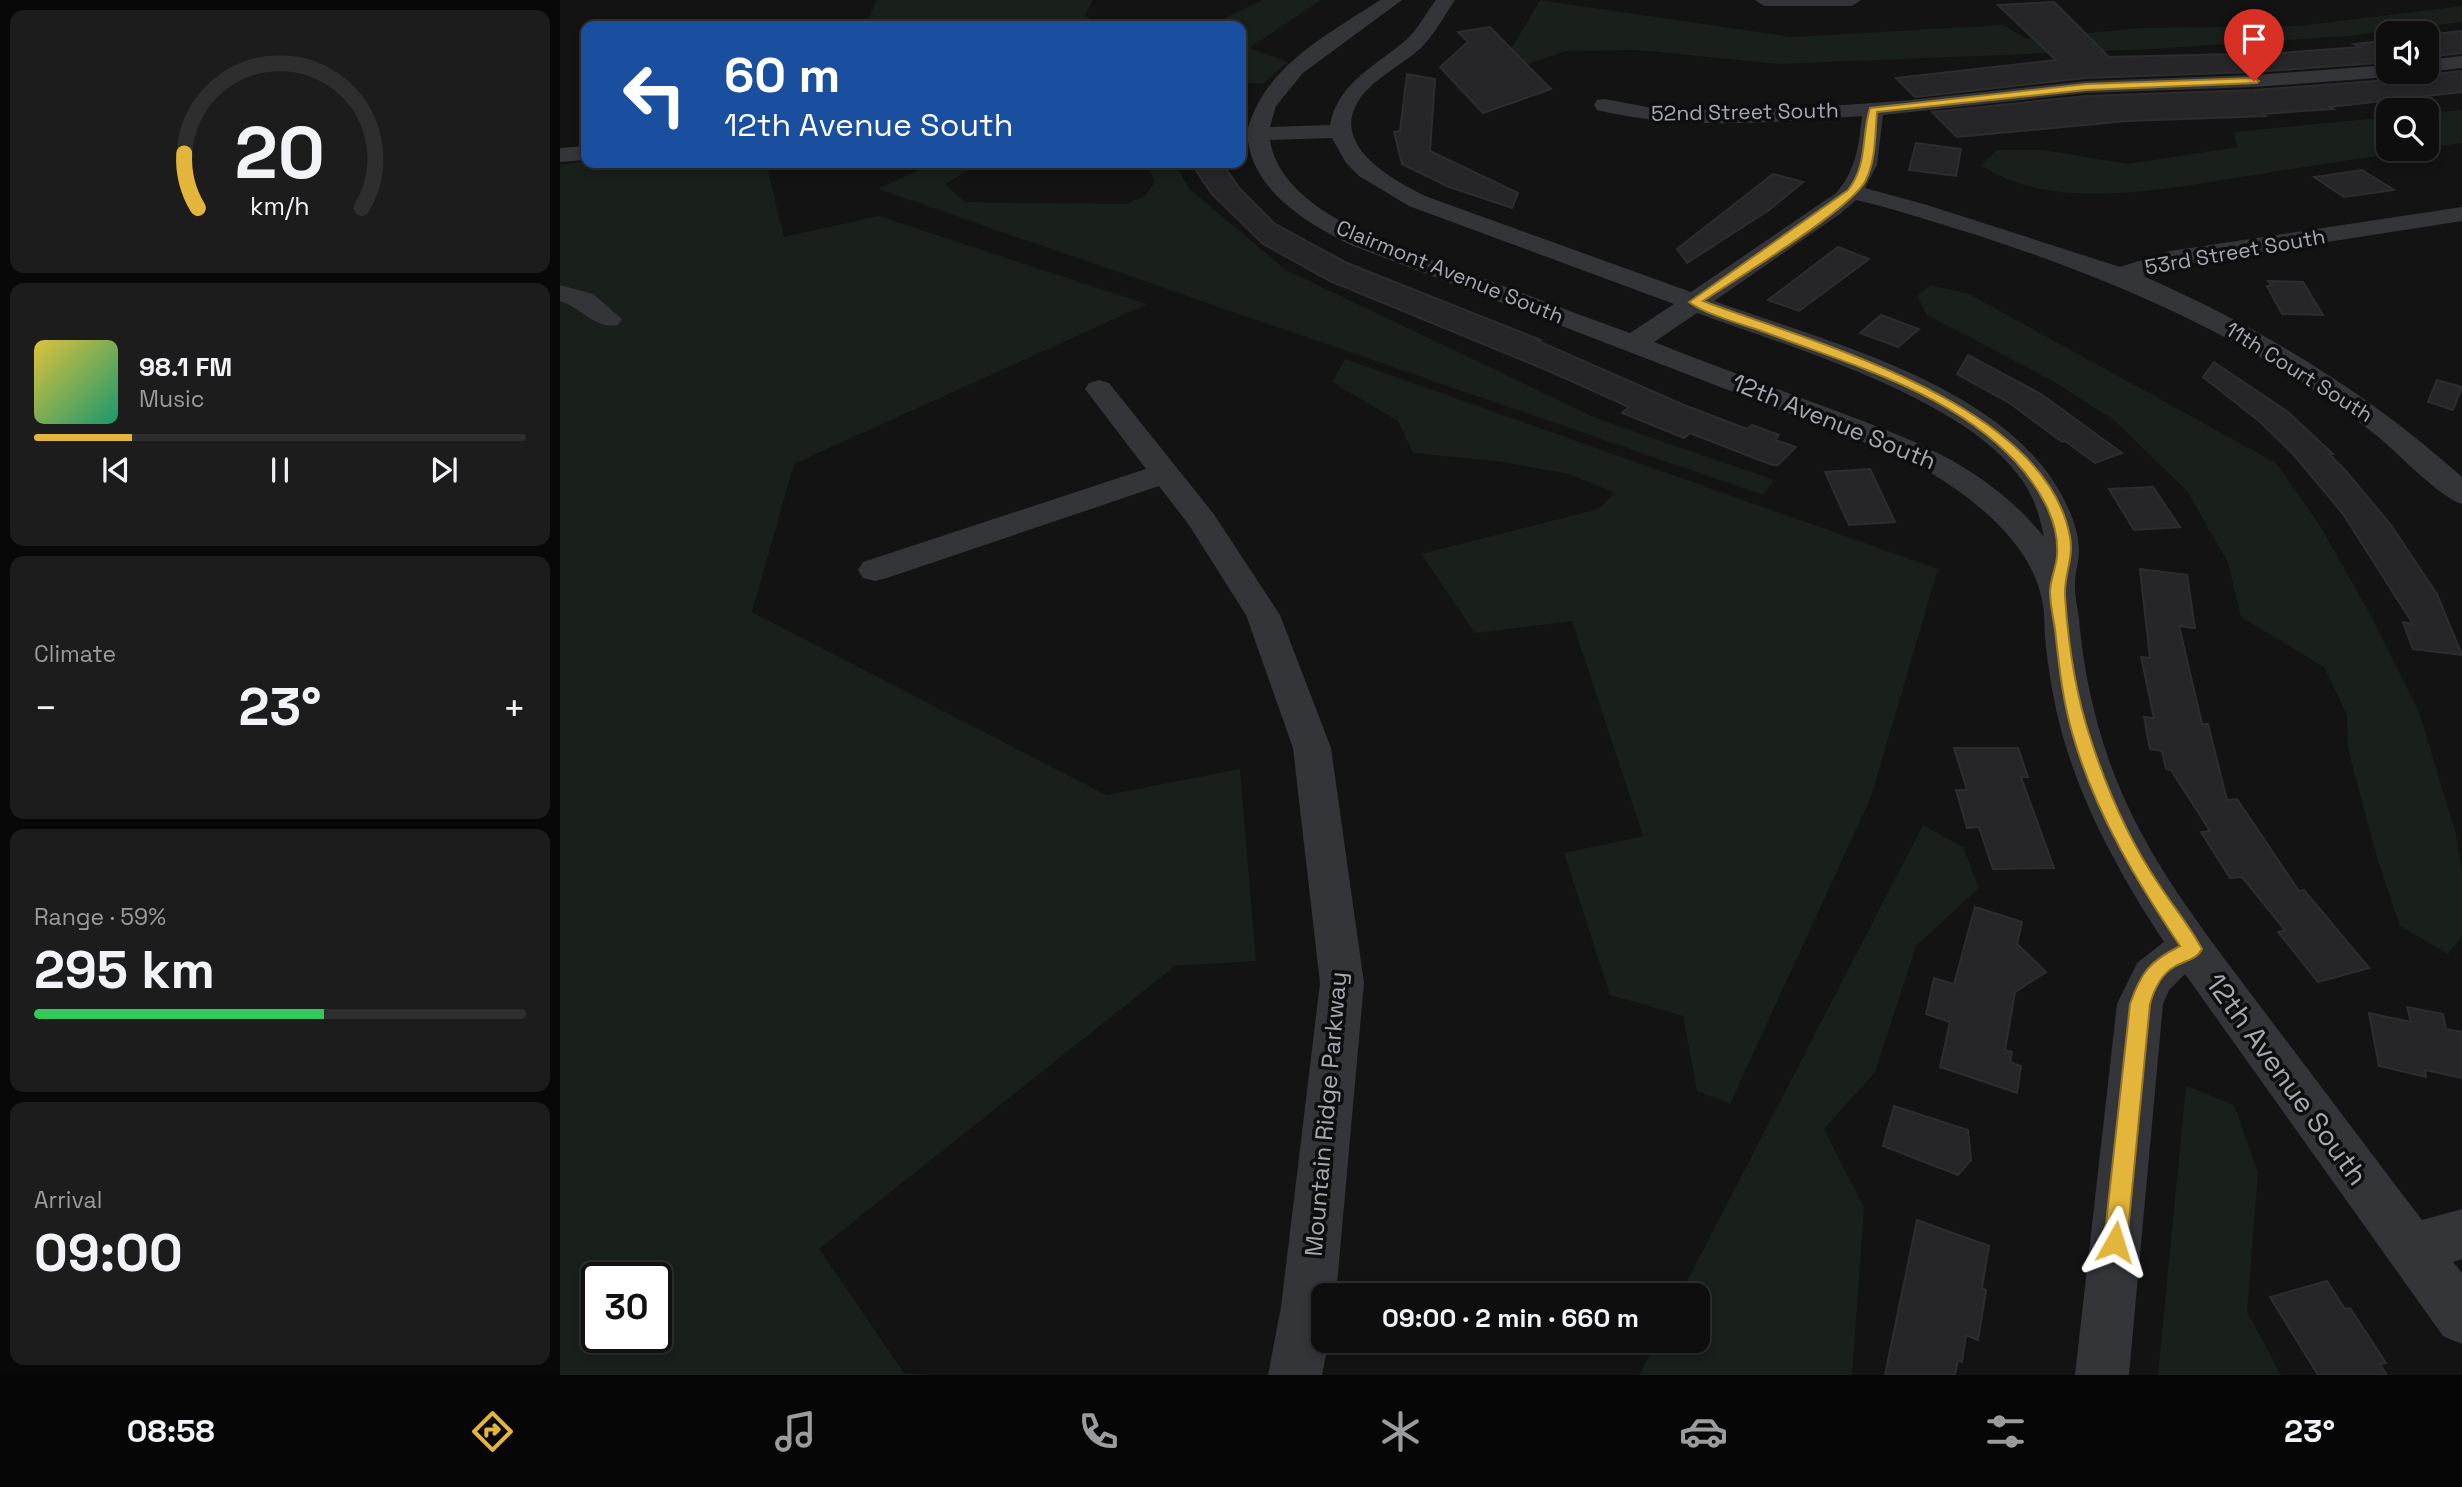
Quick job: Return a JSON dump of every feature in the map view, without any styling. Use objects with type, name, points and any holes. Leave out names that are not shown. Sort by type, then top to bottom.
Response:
[{"type":"street","points":[[1250,135],[1284,80],[1393,0]]},
{"type":"street","points":[[1446,0],[1416,41],[1355,92],[1344,110],[1340,131],[1349,152],[1358,163],[1399,192],[1695,302]]},
{"type":"street","points":[[1764,0],[1852,0]]},
{"type":"street","points":[[2439,65],[2462,62]]},
{"type":"street","name":"52nd Street South","points":[[1605,105],[1652,115],[1687,117],[1873,110],[2086,87],[2254,81],[2376,72]]},
{"type":"street","points":[[1633,344],[1852,192],[1860,182],[1868,161],[1873,110]]},
{"type":"street","points":[[1250,135],[1340,131]]},
{"type":"street","name":"Clairmont Avenue South","points":[[1250,135],[1276,183],[1301,206],[1328,224],[1360,240],[1633,344]]},
{"type":"street","points":[[560,155],[581,153]]},
{"type":"street","name":"53rd Street South","points":[[1852,192],[2119,276],[2142,266],[2170,259],[2459,216]]},
{"type":"street","name":"11th Court South","points":[[2119,276],[2200,312],[2291,362],[2358,406],[2431,464],[2462,494]]},
{"type":"street","points":[[560,293],[583,300],[608,319]]},
{"type":"street","name":"12th Avenue South","points":[[1695,302],[1898,378],[1955,407],[1980,424],[2020,459],[2047,493],[2063,536],[2065,555],[2057,592],[2073,705],[2094,774],[2133,857],[2192,949],[2462,1317]]},
{"type":"street","name":"12th Avenue South","points":[[1633,344],[1916,452],[1941,464],[1984,492],[2009,516],[2029,542],[2057,592]]},
{"type":"street","name":"Mountain Ridge Parkway","points":[[1099,389],[1202,520],[1263,615],[1312,748],[1342,983],[1308,1307],[1295,1375]]},
{"type":"street","points":[[2431,464],[2462,458]]},
{"type":"street","points":[[875,570],[1165,473]]},
{"type":"street","points":[[2102,1375],[2140,1004],[2146,986],[2156,971],[2166,962],[2192,949]]},
{"type":"street","points":[[2411,1248],[2462,1234]]},
{"type":"shaded area","points":[[877,0],[1093,0],[1085,15],[1093,21],[867,21]]},
{"type":"shaded area","points":[[1263,0],[1321,0],[1249,48],[1288,62],[1263,84],[1246,82],[1246,21],[1219,21]]},
{"type":"shaded area","points":[[1540,0],[1792,37],[2003,25],[2027,39],[2141,28],[2299,26],[2462,6],[2462,22],[2439,25],[2439,21],[2376,21],[2376,33],[2152,49],[1778,64],[1639,50],[1566,51],[1527,64],[1493,90],[1471,96],[1456,89],[1507,56]]},
{"type":"shaded area","points":[[2462,110],[2462,143],[2439,146],[2439,112]]},
{"type":"shaded area","points":[[2376,118],[2376,157],[2188,186],[2115,193],[2043,189],[2010,180],[1981,165],[1997,150],[2044,150],[2128,164],[2237,147],[2234,132]]},
{"type":"shaded area","points":[[581,162],[581,168],[767,168],[784,237],[878,216],[1147,304],[794,464],[752,612],[1106,795],[1240,769],[1256,961],[1175,966],[819,1249],[904,1373],[931,1375],[560,1375],[560,165]]},
{"type":"shaded area","points":[[922,168],[972,168],[945,184],[965,202],[1126,204],[1145,196],[1155,182],[1149,168],[1178,168],[1189,189],[1286,270],[1598,419],[1774,480],[1763,495],[878,189]]},
{"type":"shaded area","points":[[1930,285],[1967,293],[2276,463],[2319,524],[2369,612],[2419,712],[2456,834],[2462,872],[2462,936],[2448,954],[2400,926],[2377,857],[2348,749],[2347,715],[2324,667],[2241,617],[2228,563],[2188,492],[2115,421],[2053,381],[1927,315],[1917,296]]},
{"type":"shaded area","points":[[1345,359],[1938,569],[1871,797],[1730,1104],[1697,1091],[1683,1016],[1610,995],[1564,853],[1643,836],[1572,621],[1475,633],[1421,554],[1598,509],[1615,493],[1569,474],[1496,461],[1413,453],[1398,421],[1332,382]]},
{"type":"shaded area","points":[[1923,825],[1963,847],[1979,888],[1916,946],[1875,1072],[1824,1129],[1864,1208],[1852,1375],[1639,1375],[1651,1353],[1710,1353],[1710,1283],[1686,1283]]},
{"type":"shaded area","points":[[2186,1086],[2234,1105],[2258,1173],[2247,1312],[2281,1375],[2158,1375]]},
{"type":"building","points":[[2054,2],[2109,57],[2281,53],[2360,47],[2354,44],[2376,41],[2376,63],[2254,72],[2086,78],[1915,97],[1896,78],[2056,60],[1998,5]]},
{"type":"building","points":[[1490,27],[1551,89],[1483,113],[1440,67],[1468,42],[1458,32]]},
{"type":"building","points":[[2462,31],[2462,53],[2439,56],[2439,34]]},
{"type":"building","points":[[2462,71],[2462,92],[2409,98],[2376,98],[2376,102],[2330,107],[2333,109],[2263,114],[2266,116],[2127,121],[1957,137],[1932,112],[2086,96],[2254,90],[2376,81],[2376,84],[2439,84],[2439,74]]},
{"type":"building","points":[[1407,74],[1435,79],[1430,151],[1518,193],[1512,208],[1449,187],[1402,164],[1394,132],[1400,131]]},
{"type":"building","points":[[1916,143],[1961,149],[1956,176],[1909,170]]},
{"type":"building","points":[[1194,168],[1225,168],[1240,189],[1275,224],[1347,263],[1541,340],[1538,341],[1684,405],[1747,429],[1752,425],[1779,435],[1775,440],[1796,447],[1778,465],[1772,465],[1690,433],[1684,438],[1622,413],[1629,407],[1330,281],[1263,244],[1211,193]]},
{"type":"building","points":[[2362,170],[2394,190],[2344,197],[2314,177]]},
{"type":"building","points":[[1773,174],[1803,182],[1769,210],[1687,263],[1677,249]]},
{"type":"building","points":[[1838,247],[1869,259],[1799,311],[1768,300]]},
{"type":"building","points":[[2268,281],[2303,282],[2323,315],[2282,314],[2267,286],[2272,286]]},
{"type":"building","points":[[1881,315],[1919,329],[1898,347],[1860,333]]},
{"type":"building","points":[[1968,355],[2041,394],[2122,453],[2095,463],[2065,441],[2062,442],[2011,404],[1957,374]]},
{"type":"building","points":[[2214,362],[2288,412],[2333,454],[2329,454],[2391,525],[2437,594],[2462,655],[2413,649],[2403,622],[2413,624],[2343,514],[2293,454],[2259,421],[2203,377]]},
{"type":"building","points":[[2437,380],[2462,387],[2453,410],[2428,402]]},
{"type":"building","points":[[1870,469],[1895,522],[1849,525],[1825,472]]},
{"type":"building","points":[[2153,487],[2180,527],[2134,530],[2109,489]]},
{"type":"building","points":[[2140,569],[2187,575],[2195,628],[2179,626],[2202,724],[2208,724],[2227,800],[2237,799],[2299,891],[2304,890],[2369,968],[2318,982],[2278,932],[2285,930],[2242,877],[2230,878],[2201,832],[2210,831],[2171,770],[2166,769],[2162,751],[2150,749],[2144,717],[2154,718],[2141,657],[2150,658]]},
{"type":"building","points":[[1954,748],[2018,748],[2028,777],[2021,777],[2054,868],[1993,869],[1979,827],[1967,828],[1956,790],[1967,790]]},
{"type":"building","points":[[1975,907],[2022,922],[2017,944],[2046,972],[2015,992],[2005,1050],[2012,1052],[2010,1062],[2021,1066],[2017,1093],[1940,1067],[1950,1022],[1926,1014],[1934,978],[1954,984]]},
{"type":"building","points":[[2407,1007],[2443,1014],[2446,1029],[2462,1032],[2462,1078],[2425,1070],[2426,1077],[2379,1066],[2369,1013],[2411,1022]]},
{"type":"building","points":[[1894,1106],[1968,1130],[1971,1160],[1958,1175],[1883,1146]]},
{"type":"building","points":[[1917,1220],[1989,1246],[1982,1288],[1986,1290],[1978,1340],[1966,1335],[1962,1362],[1958,1360],[1955,1375],[1885,1375]]},
{"type":"building","points":[[2327,1281],[2345,1309],[2350,1308],[2386,1363],[2380,1364],[2387,1375],[2318,1375],[2270,1297]]},
{"type":"route","points":[[2115,1242],[2140,1004],[2146,986],[2156,971],[2179,954],[2192,949],[2150,887],[2128,848],[2109,810],[2082,739],[2073,705],[2057,592],[2065,555],[2060,522],[2054,507],[2035,476],[2020,459],[1980,424],[1955,407],[1898,378],[1695,302],[1852,192],[1860,182],[1868,161],[1873,110],[2086,87],[2254,81]]}]
